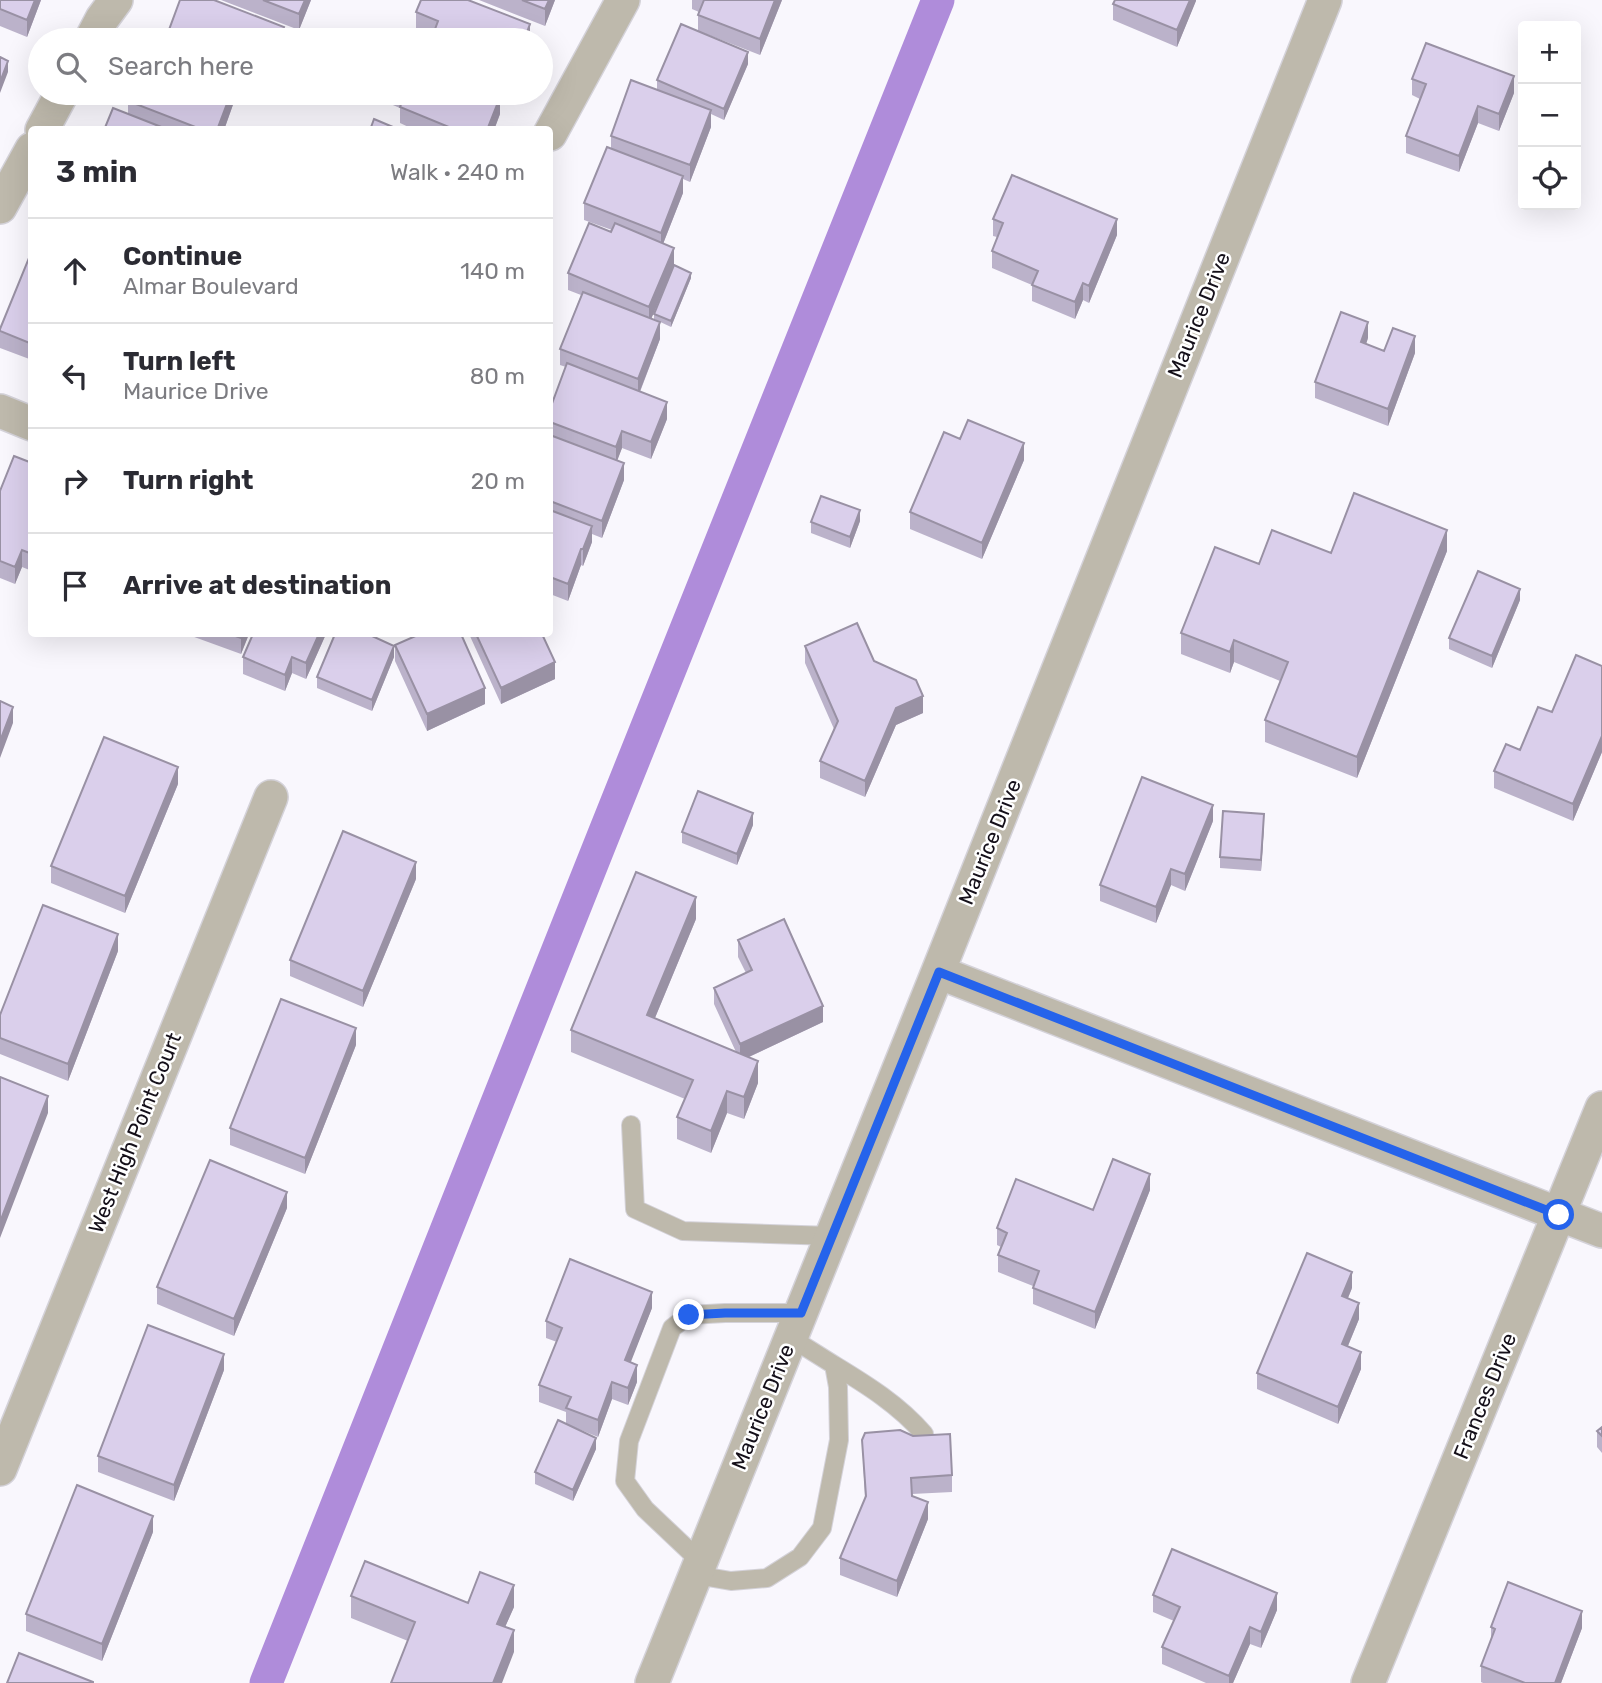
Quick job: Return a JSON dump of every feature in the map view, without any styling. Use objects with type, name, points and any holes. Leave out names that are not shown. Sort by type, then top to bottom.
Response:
[{"type":"street","points":[[97,28],[116,0]]},
{"type":"street","points":[[553,128],[623,0]]},
{"type":"street","name":"Maurice Drive","points":[[652,1683],[939,972],[1325,0]]},
{"type":"street","points":[[44,126],[56,105]]},
{"type":"street","points":[[0,206],[28,156]]},
{"type":"street","points":[[0,411],[28,422]]},
{"type":"street","name":"West High Point Court","points":[[0,1469],[271,797]]},
{"type":"street","points":[[939,972],[1602,1231]]},
{"type":"street","name":"Frances Drive","points":[[1368,1683],[1602,1108]]},
{"type":"lane","points":[[631,1125],[635,1209],[683,1231],[832,1236]]},
{"type":"lane","points":[[834,1365],[838,1387],[839,1440],[822,1528],[800,1557],[767,1578],[731,1581],[698,1569],[645,1509],[625,1481],[629,1441],[672,1328],[689,1315],[725,1313],[796,1325],[834,1365],[885,1397],[924,1434]]},
{"type":"building","points":[[0,0],[35,0],[27,20],[0,9]]},
{"type":"building","points":[[180,0],[214,0],[284,27],[284,28],[170,28]]},
{"type":"building","points":[[263,0],[305,0],[299,14]]},
{"type":"building","points":[[421,0],[468,0],[530,24],[528,28],[435,28],[438,21],[416,12]]},
{"type":"building","points":[[522,0],[549,0],[545,9]]},
{"type":"building","points":[[704,0],[775,0],[760,39],[698,15]]},
{"type":"building","points":[[1115,0],[1190,0],[1177,30],[1113,4]]},
{"type":"building","points":[[681,24],[748,52],[724,109],[657,80]]},
{"type":"building","points":[[1426,43],[1514,76],[1499,114],[1478,106],[1459,156],[1406,136],[1426,84],[1412,79]]},
{"type":"building","points":[[0,57],[8,61],[0,82]]},
{"type":"building","points":[[631,80],[711,110],[690,165],[611,136]]},
{"type":"building","points":[[138,105],[226,105],[219,126],[193,126]]},
{"type":"building","points":[[497,105],[489,126],[446,126],[400,107]]},
{"type":"building","points":[[113,108],[159,126],[106,126]]},
{"type":"building","points":[[374,119],[391,126],[371,126]]},
{"type":"building","points":[[607,147],[683,176],[661,233],[584,203]]},
{"type":"building","points":[[1012,175],[1117,219],[1089,286],[1083,283],[1075,302],[1032,285],[1038,271],[992,251],[1003,223],[993,219]]},
{"type":"building","points":[[589,223],[611,232],[615,223],[674,248],[649,307],[568,273]]},
{"type":"building","points":[[28,260],[28,342],[0,329]]},
{"type":"building","points":[[674,265],[691,273],[671,321],[654,314]]},
{"type":"building","points":[[583,292],[660,322],[638,379],[560,349]]},
{"type":"building","points":[[1341,312],[1368,322],[1361,342],[1384,351],[1393,328],[1415,336],[1388,409],[1315,382]]},
{"type":"building","points":[[567,363],[667,402],[651,442],[622,431],[616,447],[553,423],[553,401]]},
{"type":"building","points":[[968,420],[1024,443],[982,543],[910,512],[944,432],[960,439]]},
{"type":"building","points":[[553,436],[624,463],[602,521],[553,502]]},
{"type":"building","points":[[14,456],[28,461],[28,552],[22,550],[15,567],[0,561],[0,491]]},
{"type":"building","points":[[1354,493],[1447,530],[1357,757],[1265,720],[1288,662],[1234,640],[1230,652],[1181,633],[1215,547],[1259,564],[1272,530],[1331,553]]},
{"type":"building","points":[[821,496],[860,510],[850,537],[811,522]]},
{"type":"building","points":[[553,511],[592,526],[568,584],[553,578]]},
{"type":"building","points":[[1478,571],[1520,589],[1492,656],[1449,638]]},
{"type":"building","points":[[857,623],[874,661],[916,680],[923,696],[896,708],[865,781],[820,761],[838,721],[805,646]]},
{"type":"building","points":[[252,637],[318,637],[306,663],[292,657],[285,675],[243,657]]},
{"type":"building","points":[[334,637],[374,637],[394,646],[372,700],[317,677]]},
{"type":"building","points":[[413,637],[462,637],[485,688],[427,714],[395,645]]},
{"type":"building","points":[[477,637],[543,637],[555,662],[501,688]]},
{"type":"building","points":[[1576,655],[1602,666],[1602,736],[1573,804],[1494,771],[1506,744],[1520,750],[1538,707],[1552,712]]},
{"type":"building","points":[[0,701],[13,707],[0,741]]},
{"type":"building","points":[[104,737],[178,767],[125,896],[51,866]]},
{"type":"building","points":[[1142,777],[1213,805],[1185,874],[1171,869],[1156,907],[1100,885]]},
{"type":"building","points":[[698,791],[753,813],[737,854],[682,832]]},
{"type":"building","points":[[1223,811],[1264,814],[1261,860],[1220,857]]},
{"type":"building","points":[[343,831],[416,862],[363,991],[290,960]]},
{"type":"building","points":[[636,872],[696,897],[647,1015],[758,1061],[744,1097],[727,1091],[711,1131],[677,1117],[693,1080],[571,1030]]},
{"type":"building","points":[[43,905],[118,934],[68,1064],[0,1038],[0,1015]]},
{"type":"building","points":[[784,919],[823,1006],[740,1044],[714,988],[752,970],[738,940]]},
{"type":"building","points":[[281,999],[356,1028],[305,1158],[230,1128]]},
{"type":"building","points":[[0,1077],[48,1096],[0,1222]]},
{"type":"building","points":[[1113,1159],[1150,1174],[1095,1312],[1033,1288],[1039,1271],[998,1255],[1007,1233],[997,1228],[1016,1179],[1093,1210]]},
{"type":"building","points":[[210,1160],[287,1192],[234,1319],[157,1287]]},
{"type":"building","points":[[1307,1253],[1352,1272],[1342,1296],[1359,1303],[1342,1344],[1361,1352],[1338,1407],[1257,1373]]},
{"type":"building","points":[[570,1259],[652,1292],[625,1360],[637,1365],[628,1388],[612,1382],[598,1420],[566,1408],[571,1397],[539,1385],[562,1328],[546,1321]]},
{"type":"building","points":[[148,1325],[224,1354],[174,1485],[98,1456]]},
{"type":"building","points":[[558,1420],[596,1438],[573,1490],[535,1472]]},
{"type":"building","points":[[900,1430],[913,1436],[950,1434],[952,1475],[911,1478],[912,1496],[928,1502],[897,1581],[840,1558],[866,1496],[862,1440],[865,1433]]},
{"type":"building","points":[[77,1485],[153,1516],[102,1644],[26,1614]]},
{"type":"building","points":[[1172,1549],[1277,1593],[1261,1632],[1250,1627],[1229,1676],[1162,1647],[1180,1607],[1153,1595]]},
{"type":"building","points":[[365,1561],[468,1603],[480,1572],[514,1585],[497,1624],[514,1630],[493,1683],[391,1683],[415,1622],[351,1596]]},
{"type":"building","points":[[1508,1582],[1582,1611],[1555,1683],[1525,1683],[1481,1666],[1495,1629],[1491,1627]]},
{"type":"building","points":[[19,1653],[93,1682],[93,1683],[7,1683]]},
{"type":"waterway","points":[[266,1683],[938,0]]},
{"type":"route","points":[[689,1315],[801,1313],[939,972],[1559,1215]]}]
